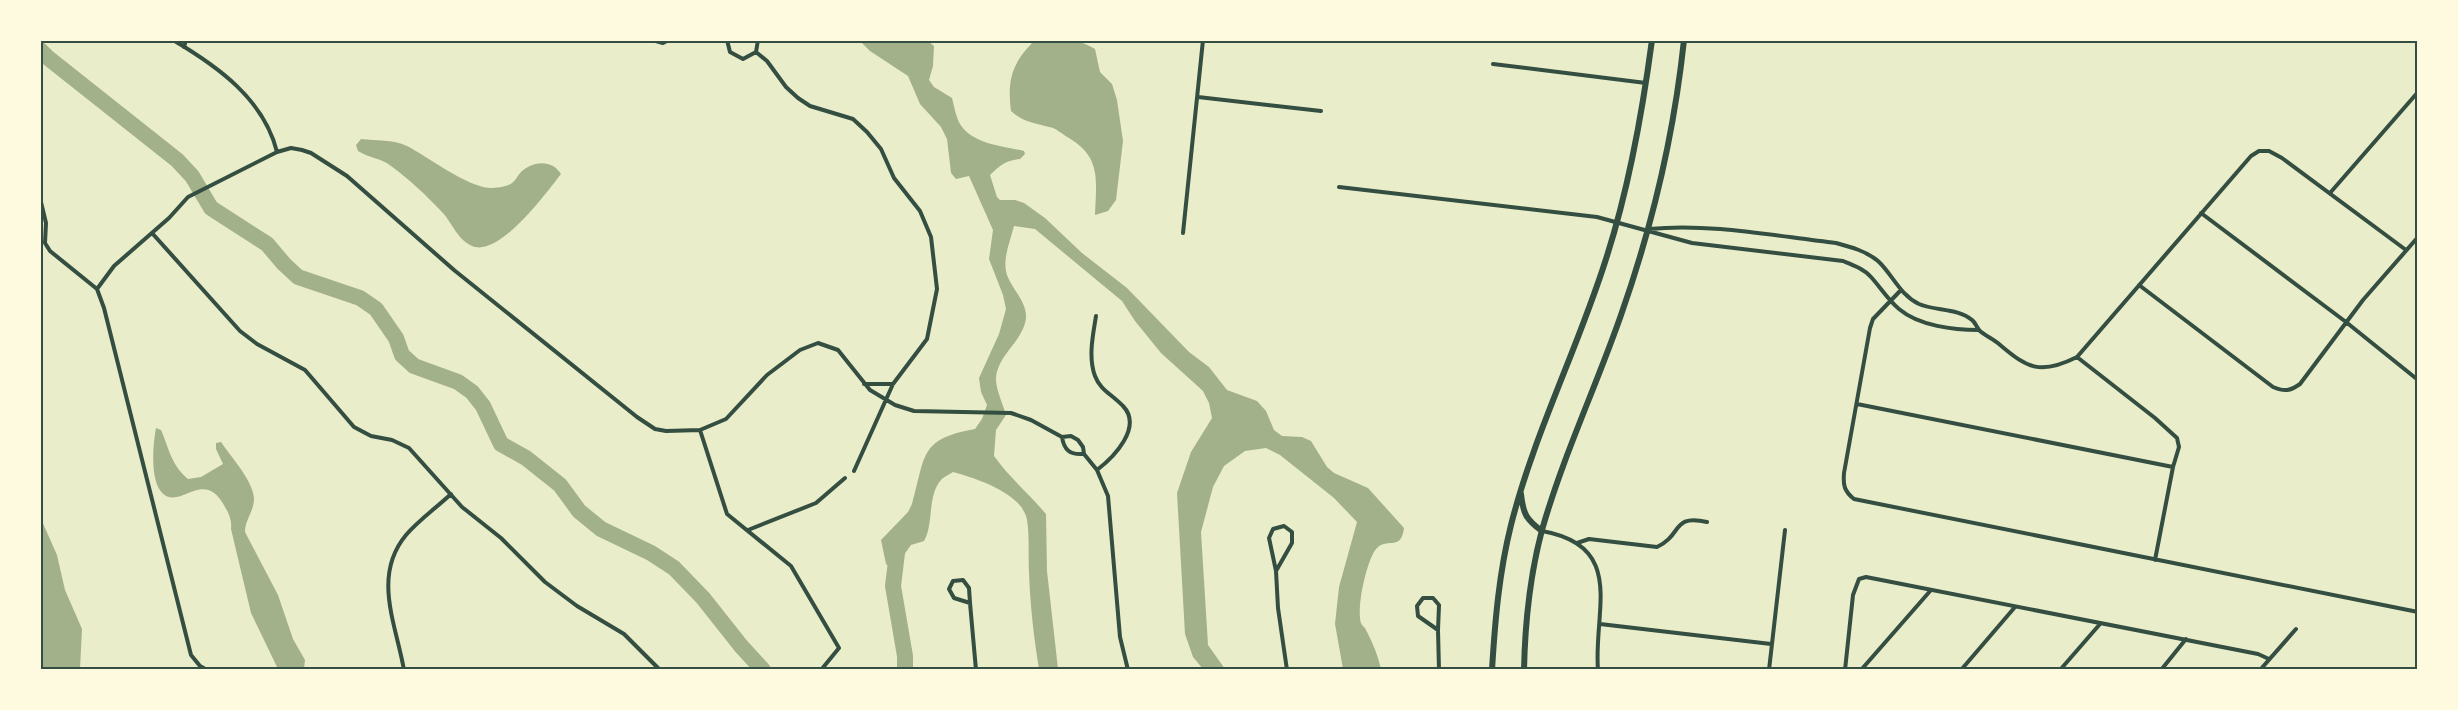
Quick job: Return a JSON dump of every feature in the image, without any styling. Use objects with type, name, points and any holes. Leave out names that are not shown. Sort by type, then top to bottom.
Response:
[{"type":"main road","points":[[1492,669],[1498,593],[1511,525],[1521,490],[1583,328],[1618,222],[1635,151],[1652,40]]},
{"type":"main road","points":[[1524,669],[1527,615],[1542,531],[1563,466],[1622,313],[1648,230],[1666,154],[1684,40]]},
{"type":"main road","points":[[1521,490],[1523,512],[1529,522],[1542,531]]},
{"type":"street","points":[[173,40],[212,65],[240,89],[266,122],[277,152]]},
{"type":"street","points":[[184,47],[186,40]]},
{"type":"street","points":[[652,40],[658,43],[669,40]]},
{"type":"street","points":[[727,40],[730,52],[738,58],[748,58],[756,52],[758,40]]},
{"type":"street","points":[[1183,233],[1203,40]]},
{"type":"street","points":[[756,52],[767,61],[786,87],[798,98],[810,106],[853,119],[867,132],[881,149],[894,178],[914,202],[928,228],[933,246],[937,289],[933,318],[922,349],[893,384],[854,471]]},
{"type":"street","points":[[1493,64],[1647,83]]},
{"type":"street","points":[[2330,192],[2418,92]]},
{"type":"street","points":[[1198,97],[1322,111]]},
{"type":"street","points":[[97,290],[114,266],[188,197],[277,152],[291,148],[302,150],[347,176],[454,270],[646,424],[666,431],[700,430],[726,419],[767,375],[808,345],[818,343],[838,350],[863,384],[895,405],[914,411],[1021,415],[1062,437],[1071,436],[1078,440],[1083,447],[1084,454],[1097,470],[1105,486],[1110,507],[1120,637],[1128,669]]},
{"type":"street","points":[[1648,230],[1677,226],[1702,228],[1836,243],[1857,249],[1877,261],[1901,290],[1922,305],[1955,312],[1972,320],[1979,330],[2013,356],[2032,367],[2052,367],[2077,357],[2251,156],[2259,151],[2269,151],[2282,158],[2406,250]]},
{"type":"street","points":[[1339,187],[1597,217],[1692,243],[1844,261],[1864,270],[1890,301],[1908,316],[1963,330],[1979,330]]},
{"type":"street","points":[[40,198],[46,222],[45,243],[50,251],[97,290],[104,308],[191,656],[200,668],[207,669]]},
{"type":"street","points":[[2201,213],[2346,322],[2418,380]]},
{"type":"street","points":[[152,233],[240,331],[257,344],[305,370],[354,427],[371,436],[392,440],[409,448],[470,514],[509,545],[544,582],[577,606],[624,634],[660,669]]},
{"type":"street","points":[[2139,285],[2273,387],[2282,391],[2292,390],[2300,384],[2346,322],[2418,237]]},
{"type":"street","points":[[1901,290],[1873,319],[1870,328],[1843,483],[1846,493],[1854,499],[2418,612]]},
{"type":"street","points":[[1096,316],[1091,353],[1094,373],[1104,391],[1128,412],[1130,422],[1128,432],[1118,449],[1097,470]]},
{"type":"street","points":[[2077,357],[2163,424],[2177,438],[2180,447],[2173,466],[2155,560]]},
{"type":"street","points":[[863,384],[893,384]]},
{"type":"street","points":[[1857,404],[2173,466]]},
{"type":"street","points":[[700,430],[727,514],[791,566],[839,648],[821,669]]},
{"type":"street","points":[[1062,437],[1063,446],[1068,452],[1076,455],[1084,454]]},
{"type":"street","points":[[747,530],[816,503],[846,478]]},
{"type":"street","points":[[404,669],[387,596],[390,564],[405,537],[451,494]]},
{"type":"street","points":[[1576,543],[1590,539],[1657,547],[1666,542],[1681,522],[1691,519],[1707,522]]},
{"type":"street","points":[[1276,571],[1292,543],[1292,532],[1284,526],[1273,529],[1269,538],[1276,571],[1287,669]]},
{"type":"street","points":[[1769,669],[1785,530]]},
{"type":"street","points":[[1542,531],[1554,533],[1576,543],[1593,560],[1598,569],[1600,624],[1598,669]]},
{"type":"street","points":[[1845,669],[1853,595],[1859,579],[1866,577],[2186,639],[2258,654],[2269,659]]},
{"type":"street","points":[[970,603],[954,598],[949,589],[953,581],[963,580],[969,588],[976,669]]},
{"type":"street","points":[[1861,669],[1930,590]]},
{"type":"street","points":[[1438,630],[1418,616],[1417,606],[1423,598],[1433,598],[1439,605],[1439,669]]},
{"type":"street","points":[[1961,669],[2015,607]]},
{"type":"street","points":[[1600,624],[1771,645]]},
{"type":"street","points":[[2060,669],[2100,624]]},
{"type":"street","points":[[2260,669],[2296,629]]},
{"type":"street","points":[[2161,669],[2186,639]]},
{"type":"shaded area","points":[[1035,40],[1073,41],[1095,49],[1100,72],[1112,84],[1117,100],[1123,141],[1116,200],[1108,211],[1095,215],[1095,171],[1092,162],[1080,146],[1054,129],[1024,120],[1011,111],[1010,90],[1013,72],[1021,56]]},
{"type":"shaded area","points":[[860,41],[928,41],[934,46],[933,66],[929,80],[934,87],[952,98],[957,117],[963,128],[987,143],[1024,151],[1025,154],[1020,159],[1004,164],[990,175],[997,197],[1000,200],[1015,200],[1024,203],[1045,218],[1082,253],[1127,288],[1189,352],[1209,367],[1227,390],[1257,401],[1266,411],[1274,430],[1282,436],[1302,437],[1311,441],[1327,467],[1334,473],[1368,488],[1404,528],[1397,542],[1382,545],[1374,552],[1366,571],[1361,595],[1361,623],[1373,645],[1381,669],[1343,669],[1335,624],[1339,587],[1357,522],[1334,498],[1280,455],[1266,448],[1245,451],[1224,466],[1213,487],[1201,532],[1208,645],[1225,669],[1203,669],[1193,657],[1185,634],[1177,493],[1191,452],[1212,418],[1209,403],[1203,391],[1161,353],[1122,301],[1035,229],[1014,226],[1006,257],[1007,275],[1022,301],[1026,318],[1024,327],[997,370],[997,388],[1006,415],[996,430],[994,456],[1046,514],[1047,571],[1058,669],[1039,669],[1030,597],[1027,521],[1021,507],[1005,493],[984,482],[953,472],[941,480],[934,494],[929,527],[924,541],[911,545],[893,570],[886,564],[881,540],[908,512],[923,461],[928,452],[934,444],[944,438],[975,429],[982,419],[987,405],[981,392],[979,378],[999,334],[1006,309],[989,259],[993,230],[969,176],[956,179],[951,173],[947,139],[941,127],[920,104],[908,76],[870,51]]},
{"type":"shaded area","points":[[361,139],[390,141],[407,146],[459,177],[490,188],[510,184],[526,168],[542,163],[553,166],[561,174],[534,208],[508,233],[483,247],[472,246],[459,235],[436,206],[404,176],[387,163],[358,151],[356,145]]},
{"type":"shaded area","points":[[156,428],[161,430],[174,462],[188,479],[201,477],[223,464],[216,449],[216,443],[221,442],[247,478],[254,500],[245,532],[278,595],[293,639],[305,660],[304,669],[278,669],[251,613],[230,517],[218,496],[203,489],[176,497],[169,497],[162,493],[155,477]]},
{"type":"shaded area","points":[[41,519],[57,555],[65,590],[82,629],[80,669],[41,669]]},
{"type":"waterway","points":[[40,50],[177,160],[192,176],[211,208],[267,244],[298,277],[360,298],[376,309],[396,338],[402,355],[414,366],[458,382],[472,392],[483,406],[501,444],[526,458],[560,485],[579,511],[601,529],[651,553],[674,568],[703,598],[763,670]]},
{"type":"waterway","points":[[898,545],[893,586],[905,656],[905,670]]}]
